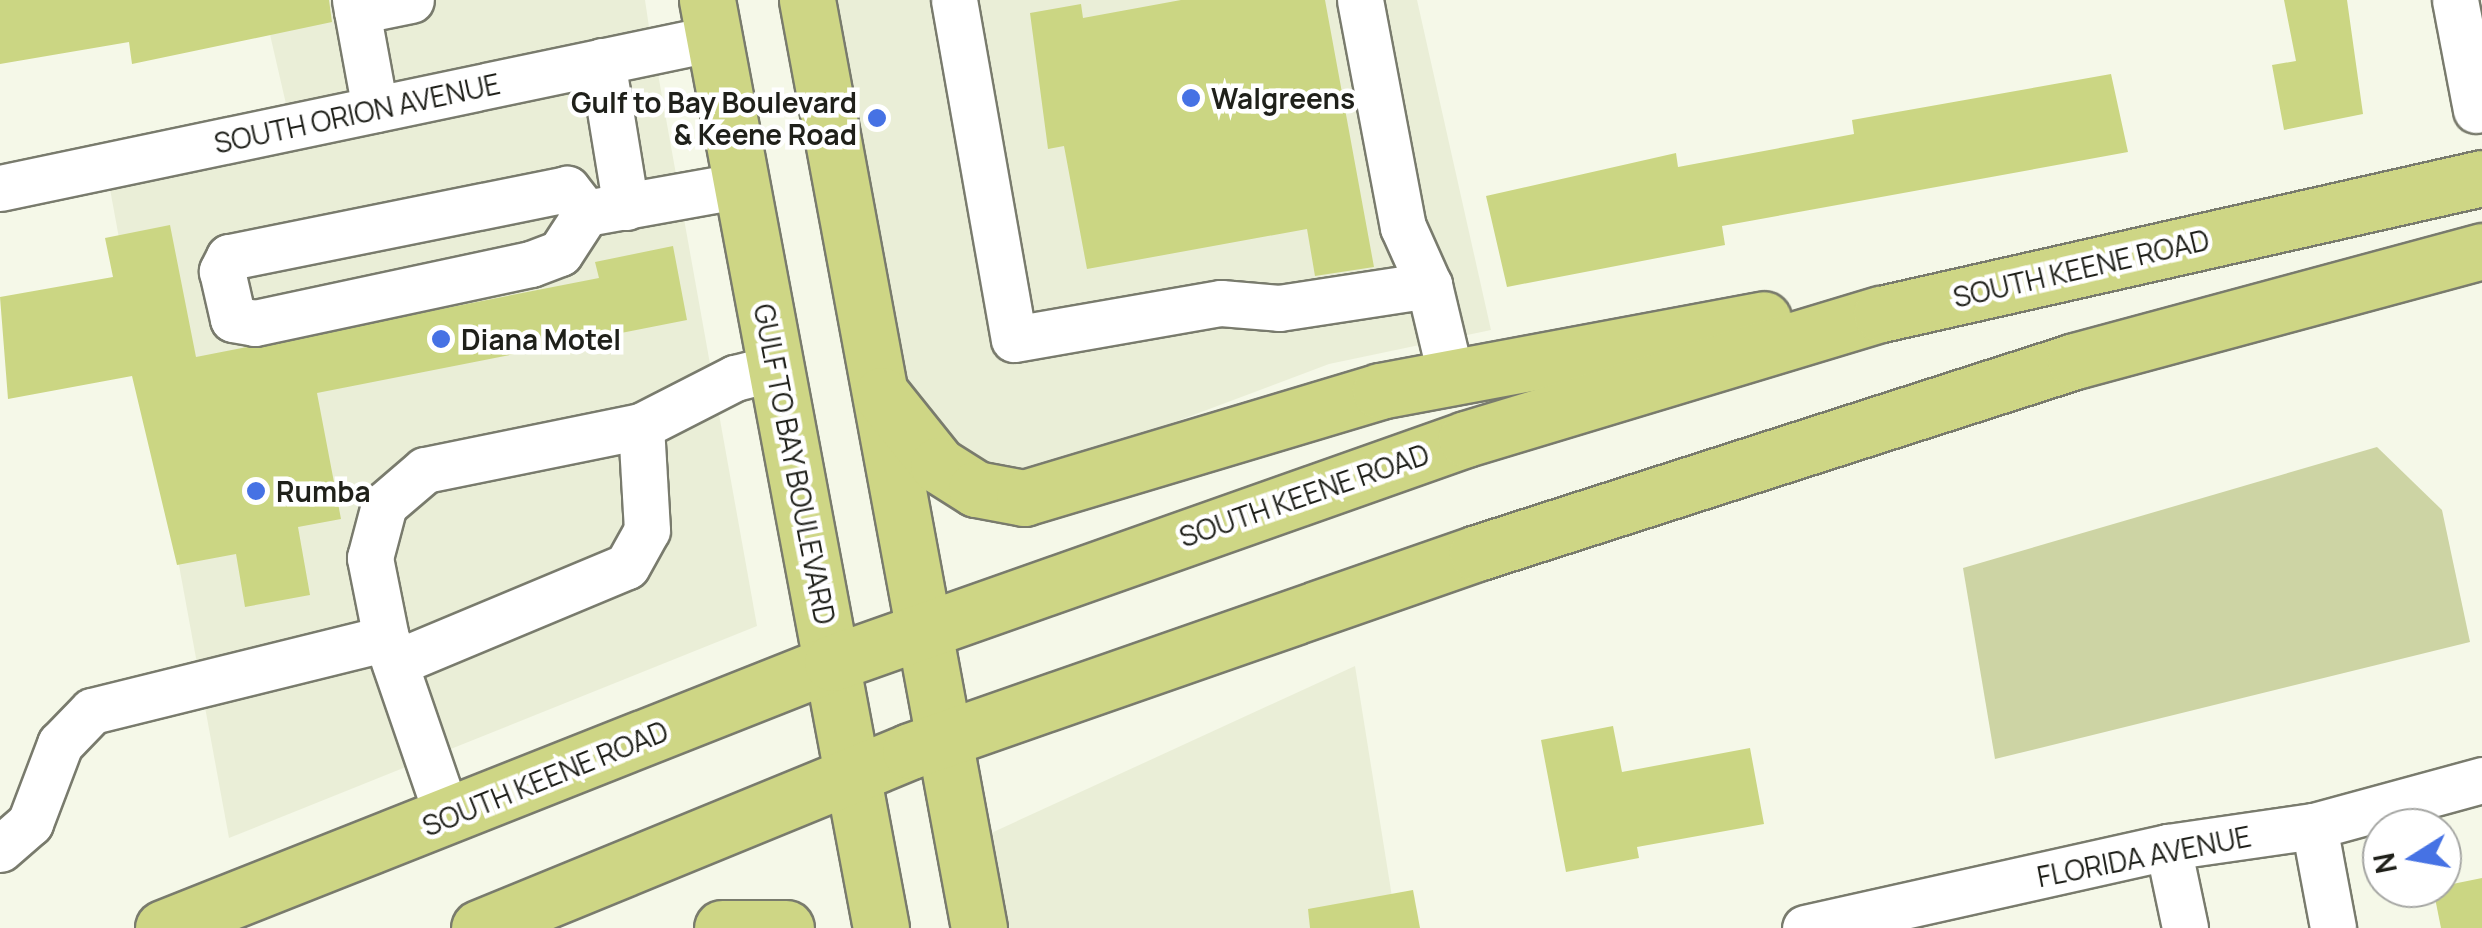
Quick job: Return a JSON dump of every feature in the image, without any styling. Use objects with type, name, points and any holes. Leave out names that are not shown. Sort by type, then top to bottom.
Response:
[{"type":"main road","points":[[807,0],[979,928]]},
{"type":"main road","name":"GULF TO BAY BOULEVARD","points":[[710,19],[881,928]]},
{"type":"main road","name":"SOUTH KEENE ROAD","points":[[163,928],[832,663],[1466,438],[1881,314],[2482,178]]},
{"type":"main road","points":[[479,928],[944,738],[2075,362],[2482,251]]},
{"type":"main road","points":[[882,395],[938,464],[976,490],[1024,498],[1451,377],[1777,316],[1881,314]]},
{"type":"main road","points":[[722,928],[786,928]]},
{"type":"street","points":[[375,109],[356,6],[411,0]]},
{"type":"street","points":[[954,0],[1014,339],[1221,303],[1279,308],[1429,285]]},
{"type":"street","points":[[1360,0],[1403,227],[1429,285],[1451,377]]},
{"type":"street","points":[[2455,0],[2476,110]]},
{"type":"street","name":"SOUTH ORION AVENUE","points":[[0,188],[602,61],[710,19]]},
{"type":"street","points":[[602,61],[606,210]]},
{"type":"street","points":[[606,210],[568,190],[229,256],[222,271],[234,319],[255,323],[531,264],[560,253],[606,210],[741,185]]},
{"type":"street","points":[[448,818],[390,651],[370,558],[384,505],[425,470],[640,426],[734,378],[778,367]]},
{"type":"street","points":[[0,849],[30,823],[60,744],[92,711],[390,651],[628,566],[647,530],[640,426]]},
{"type":"street","name":"FLORIDA AVENUE","points":[[1805,928],[2168,847],[2314,826],[2482,780]]},
{"type":"street","points":[[2314,826],[2332,928]]},
{"type":"street","points":[[2168,847],[2185,928]]},
{"type":"shaded area","points":[[262,0],[645,0],[649,27],[286,104]]},
{"type":"shaded area","points":[[837,0],[1417,0],[1491,330],[1329,364],[1052,468],[989,468],[957,447],[907,385]]},
{"type":"shaded area","points":[[658,74],[757,626],[229,838],[110,189]]},
{"type":"shaded area","points":[[1355,666],[1397,928],[1005,928],[989,834]]},
{"type":"green space","points":[[2377,447],[2442,510],[2470,642],[1995,759],[1963,568]]},
{"type":"building","points":[[0,0],[329,0],[332,22],[132,64],[129,42],[0,64]]},
{"type":"building","name":"Walgreens","points":[[1181,0],[1325,0],[1374,267],[1315,276],[1307,229],[1087,269],[1064,146],[1048,149],[1030,13],[1081,4],[1083,18]]},
{"type":"building","points":[[2284,0],[2347,0],[2363,114],[2284,130],[2272,65],[2296,61]]},
{"type":"building","points":[[2111,74],[2128,152],[1722,226],[1725,245],[1507,287],[1486,196],[1676,153],[1678,167],[1854,134],[1852,120]]},
{"type":"building","points":[[170,225],[196,357],[599,278],[595,262],[673,246],[687,320],[317,393],[341,519],[298,527],[310,595],[245,607],[236,554],[177,565],[132,376],[8,399],[0,297],[113,277],[105,238]]},
{"type":"building","points":[[1613,726],[1622,772],[1750,748],[1764,824],[1637,847],[1639,858],[1566,872],[1541,740]]},
{"type":"building","points":[[2482,878],[2482,928],[2441,928],[2437,908],[2462,908],[2462,882]]},
{"type":"building","points":[[1413,890],[1420,928],[1310,928],[1308,909]]},
{"type":"place","name":"Walgreens","points":[[1191,98]]},
{"type":"place","name":"Gulf to Bay Boulevard & Keene Road","points":[[877,118]]},
{"type":"place","name":"Diana Motel","points":[[441,339]]},
{"type":"place","name":"Rumba","points":[[256,491]]}]
